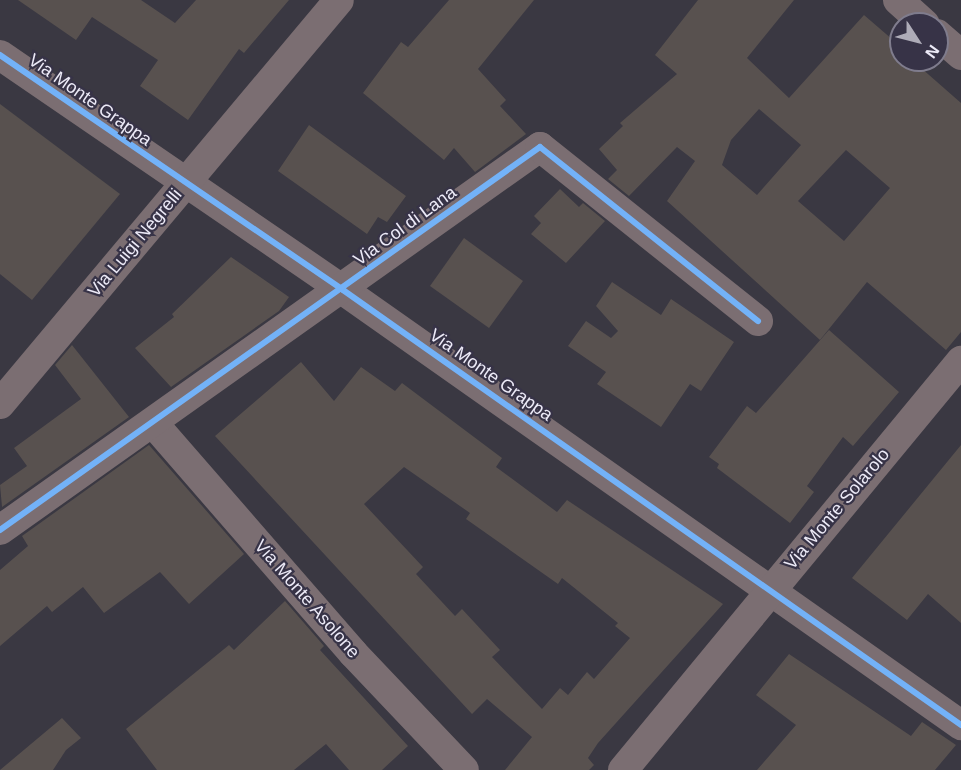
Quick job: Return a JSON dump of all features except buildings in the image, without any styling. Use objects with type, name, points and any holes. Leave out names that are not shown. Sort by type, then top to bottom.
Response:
[{"type":"street","name":"Via Luigi Negrelli","points":[[0,404],[339,0]]},
{"type":"street","points":[[949,44],[961,55]]},
{"type":"street","name":"Via Monte Grappa","points":[[0,55],[343,290],[961,724]]},
{"type":"street","name":"Via Col di Lana","points":[[0,530],[343,290],[540,147],[758,321]]},
{"type":"street","name":"Via Monte Solarolo","points":[[622,770],[961,361]]},
{"type":"street","name":"Via Monte Asolone","points":[[154,424],[353,653],[464,770]]},
{"type":"cycle path","points":[[0,55],[343,290],[961,725]]},
{"type":"cycle path","points":[[0,530],[540,147],[758,321]]}]
